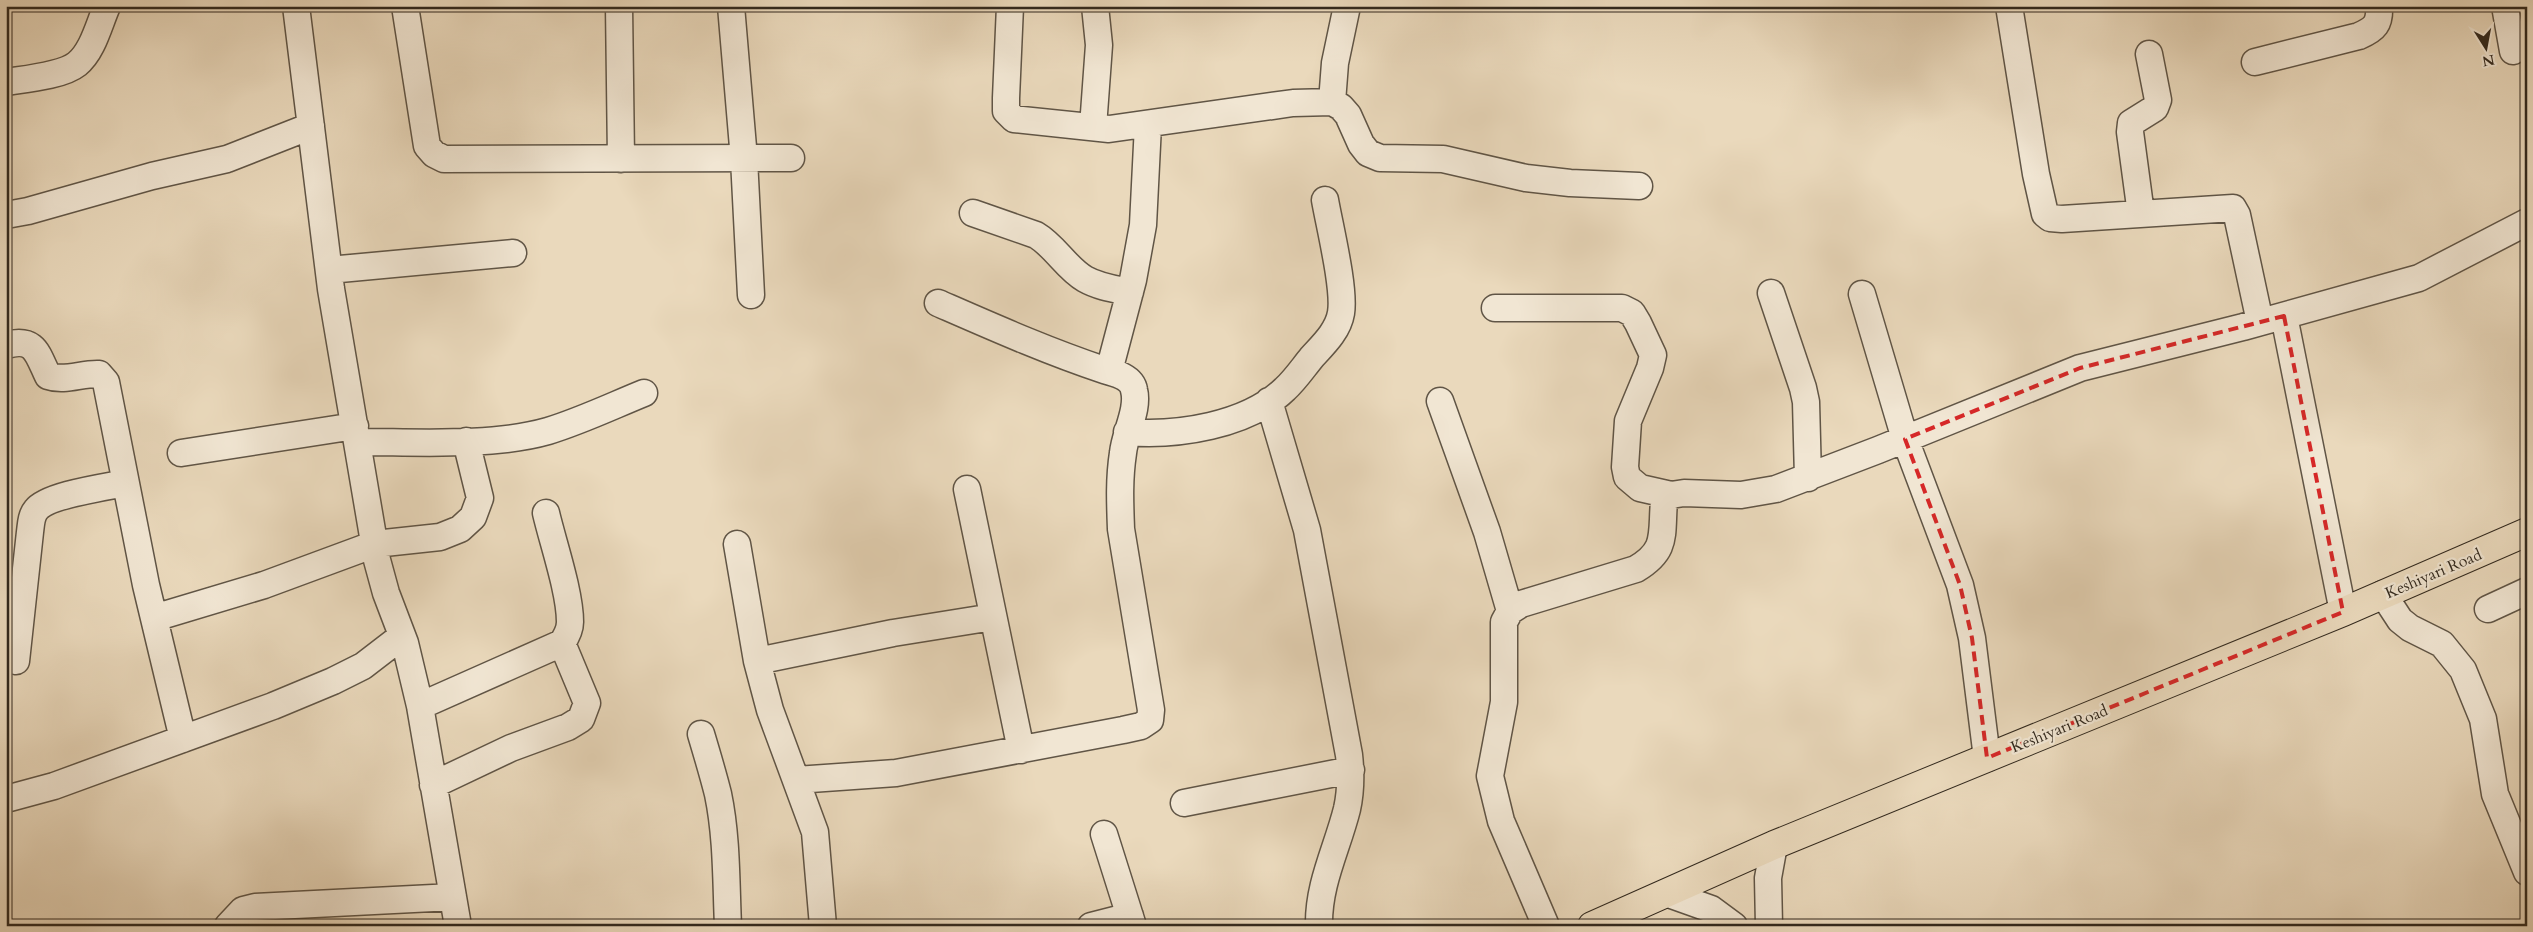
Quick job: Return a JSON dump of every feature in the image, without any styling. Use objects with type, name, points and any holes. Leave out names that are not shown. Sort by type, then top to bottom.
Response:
[{"type":"main road","name":"Keshiyari Road","points":[[1592,926],[1774,845],[2343,612],[2527,532]]},
{"type":"street","points":[[6,82],[62,71],[76,65],[89,48],[107,6]]},
{"type":"street","points":[[296,6],[329,270],[375,544],[386,593],[402,636],[420,706],[458,926]]},
{"type":"street","points":[[405,6],[427,146],[434,154],[444,159],[791,158]]},
{"type":"street","points":[[619,6],[622,159]]},
{"type":"street","points":[[731,6],[744,159],[751,295]]},
{"type":"street","points":[[1010,6],[1006,111],[1014,119],[1109,129],[1284,105],[1332,102],[1342,107],[1360,144],[1368,153],[1380,158],[1443,159],[1526,178],[1570,183],[1639,186]]},
{"type":"street","points":[[1093,127],[1099,46],[1095,6]]},
{"type":"street","points":[[1332,102],[1335,64],[1347,6]]},
{"type":"street","points":[[2009,6],[2036,174],[2045,214],[2050,218],[2062,218],[2233,208],[2237,215],[2272,319],[2343,612]]},
{"type":"street","points":[[2255,62],[2359,36],[2373,30],[2378,22],[2379,6]]},
{"type":"street","points":[[2505,6],[2513,51]]},
{"type":"street","points":[[2141,214],[2130,132],[2131,123],[2155,108],[2158,100],[2149,54]]},
{"type":"street","points":[[1109,371],[1130,292],[1143,226],[1148,125]]},
{"type":"street","points":[[6,214],[28,211],[152,176],[227,159],[311,126]]},
{"type":"street","points":[[1127,432],[1155,434],[1194,429],[1246,415],[1284,390],[1328,339],[1337,325],[1341,314],[1341,297],[1325,200]]},
{"type":"street","points":[[973,213],[1046,240],[1084,278],[1097,285],[1130,292]]},
{"type":"street","points":[[1495,308],[1622,308],[1632,313],[1653,355],[1650,368],[1628,421],[1625,467],[1627,477],[1640,488],[1671,495],[1696,492],[1741,495],[1776,489],[1808,478],[2080,368],[2272,319],[2419,278],[2527,222]]},
{"type":"street","points":[[329,270],[513,253]]},
{"type":"street","points":[[1771,293],[1805,395],[1808,478]]},
{"type":"street","points":[[1862,294],[1905,439],[1960,585],[1972,638],[1987,758]]},
{"type":"street","points":[[796,780],[896,773],[1123,730],[1141,726],[1150,720],[1151,710],[1122,529],[1119,488],[1123,451],[1134,402],[1134,389],[1129,380],[1109,371],[1062,356],[938,303]]},
{"type":"street","points":[[6,345],[21,341],[30,345],[48,376],[57,379],[88,373],[99,374],[106,382],[125,483],[154,618],[183,738]]},
{"type":"street","points":[[181,453],[357,434],[466,441],[547,431],[644,393]]},
{"type":"street","points":[[1270,400],[1307,530],[1351,770],[1347,809],[1321,892],[1319,926]]},
{"type":"street","points":[[1440,401],[1488,532],[1510,611]]},
{"type":"street","points":[[154,618],[264,585],[375,544],[440,538],[460,529],[473,517],[480,498],[466,441]]},
{"type":"street","points":[[16,661],[30,532],[33,516],[37,508],[63,497],[125,483]]},
{"type":"street","points":[[967,489],[1021,750]]},
{"type":"street","points":[[1546,926],[1501,821],[1490,776],[1504,702],[1504,622],[1510,611],[1521,604],[1636,570],[1652,560],[1660,547],[1664,501],[1671,495]]},
{"type":"street","points":[[420,706],[562,643],[570,623],[546,513]]},
{"type":"street","points":[[737,544],[757,661],[770,710],[814,832],[823,926]]},
{"type":"street","points":[[2488,609],[2527,592]]},
{"type":"street","points":[[2383,594],[2400,620],[2410,628],[2442,644],[2463,670],[2483,719],[2495,794],[2527,872]]},
{"type":"street","points":[[757,661],[893,634],[993,617]]},
{"type":"street","points":[[6,799],[54,786],[333,681],[363,666],[402,636]]},
{"type":"street","points":[[433,785],[511,748],[568,727],[582,719],[587,703],[562,643]]},
{"type":"street","points":[[701,734],[718,794],[722,821],[726,856],[728,926]]},
{"type":"street","points":[[1184,803],[1351,770]]},
{"type":"street","points":[[1092,926],[1132,921],[1104,834]]},
{"type":"street","points":[[1769,926],[1768,878],[1774,845]]},
{"type":"street","points":[[1666,893],[1711,909],[1734,926]]},
{"type":"street","points":[[228,926],[244,910],[255,907],[453,897]]},
{"type":"highlighted area","points":[[2284,316],[2343,612],[1987,758],[1972,638],[1960,585],[1905,439],[2080,368]]}]
